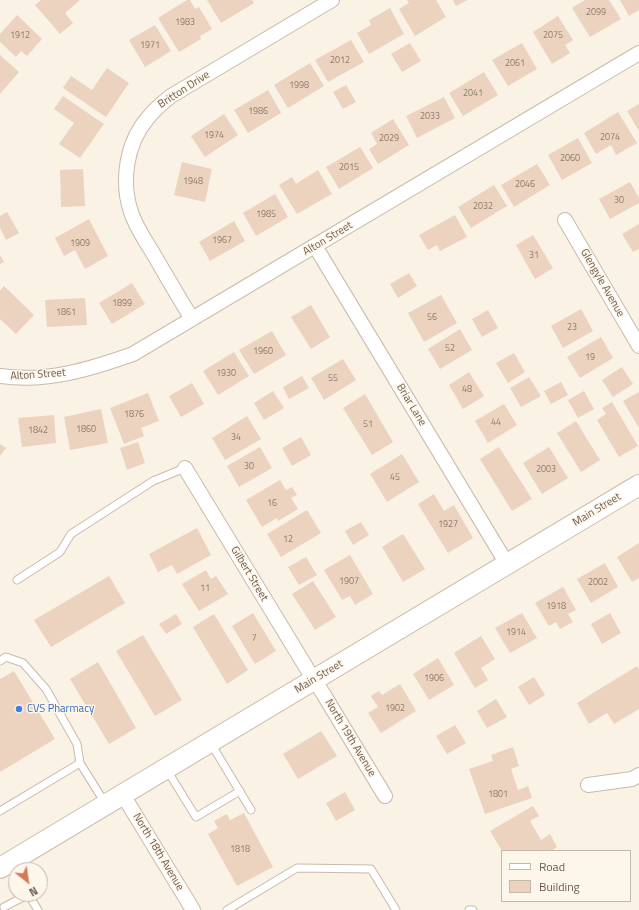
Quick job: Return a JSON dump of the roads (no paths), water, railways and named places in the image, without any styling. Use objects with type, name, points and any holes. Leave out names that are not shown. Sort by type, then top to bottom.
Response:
[{"type":"street","name":"Britton Drive","points":[[192,319],[138,229],[131,210],[126,184],[127,167],[133,142],[146,119],[157,107],[171,96],[332,0]]},
{"type":"street","name":"Alton Street","points":[[0,376],[26,378],[56,376],[95,367],[133,354],[639,53]]},
{"type":"street","name":"Glengyle Avenue","points":[[565,220],[639,346]]},
{"type":"street","name":"Briar Lane","points":[[315,246],[508,564]]},
{"type":"street","name":"Gilbert Street","points":[[185,468],[314,680]]},
{"type":"street","name":"Main Street","points":[[7,866],[210,742],[639,485]]},
{"type":"street","name":"North 19th Avenue","points":[[314,680],[385,796]]},
{"type":"street","points":[[588,785],[632,779],[639,775]]},
{"type":"street","name":"North 18th Avenue","points":[[115,800],[193,910]]},
{"type":"lane","points":[[17,580],[60,552],[71,534],[153,481],[185,468]]},
{"type":"lane","points":[[0,660],[6,657],[23,663],[46,689],[77,744],[80,763],[115,800]]},
{"type":"lane","points":[[210,742],[251,810]]},
{"type":"lane","points":[[0,811],[80,763]]},
{"type":"lane","points":[[166,769],[196,817],[240,791]]},
{"type":"lane","points":[[227,910],[298,868],[371,869],[396,910]]},
{"type":"place","name":"CVS Pharmacy","points":[[19,709]]}]
